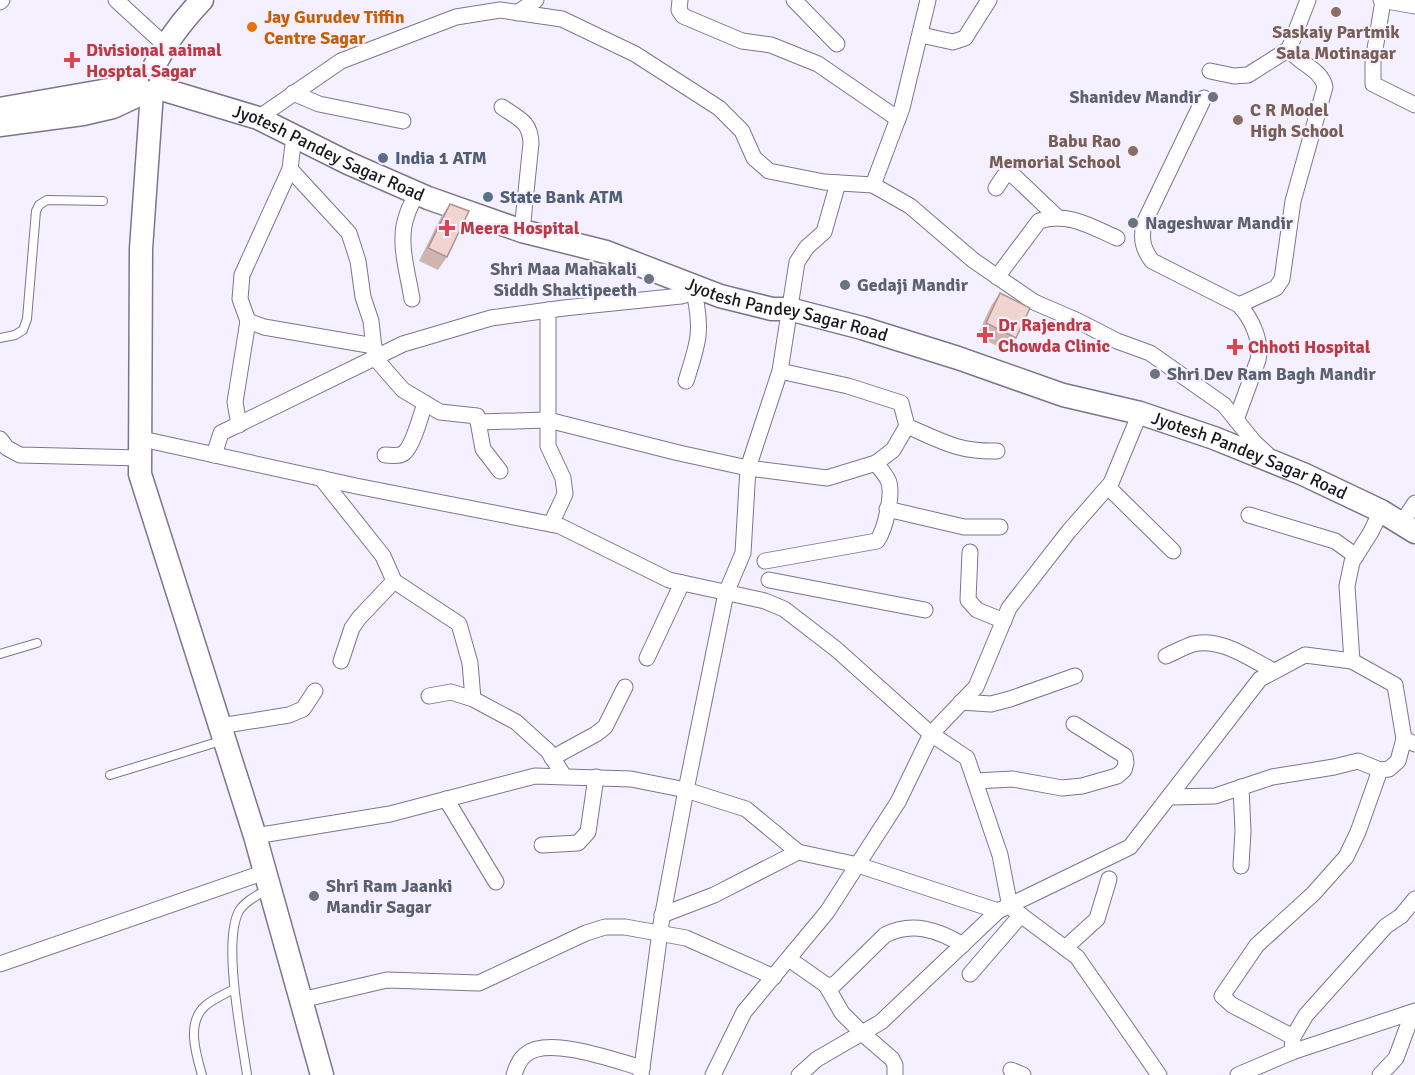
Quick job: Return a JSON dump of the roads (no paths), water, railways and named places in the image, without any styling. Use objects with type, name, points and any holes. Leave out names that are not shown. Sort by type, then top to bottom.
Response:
[{"type":"main road","points":[[202,0],[182,22],[166,45],[149,84],[141,249],[140,474],[255,836],[322,1075]]},
{"type":"main road","points":[[0,109],[149,84]]},
{"type":"main road","points":[[0,125],[83,114],[113,107],[149,84]]},
{"type":"main road","name":"Jyotesh Pandey Sagar Road","points":[[149,84],[258,118],[417,193],[522,231],[606,252],[699,291],[772,309],[789,309],[862,328],[1063,395],[1140,413],[1214,438],[1279,465],[1381,512],[1408,527]]},
{"type":"street","points":[[116,0],[166,45]]},
{"type":"street","points":[[517,12],[536,0]]},
{"type":"street","points":[[680,0],[679,10],[683,16],[742,41],[771,45],[818,64],[898,119]]},
{"type":"street","points":[[794,0],[837,44]]},
{"type":"street","points":[[873,185],[898,119],[928,0]]},
{"type":"street","points":[[921,35],[953,42],[965,38],[989,0]]},
{"type":"street","points":[[1210,71],[1234,76],[1248,75],[1289,49],[1308,0]]},
{"type":"street","points":[[1415,6],[1382,0],[1373,61],[1373,84],[1415,105]]},
{"type":"street","points":[[258,118],[341,61],[456,17],[500,10],[562,19],[635,54],[719,108],[742,131],[754,158],[769,171],[838,183],[873,185],[910,206],[944,237],[1034,302],[1117,341],[1150,353],[1224,405],[1254,442],[1279,465]]},
{"type":"street","points":[[1239,305],[1276,288],[1281,279],[1293,201],[1324,87],[1320,75],[1292,54],[1289,49]]},
{"type":"street","points":[[293,93],[319,104],[403,121]]},
{"type":"street","points":[[1204,98],[1144,223],[1142,243],[1152,261],[1239,305],[1246,313],[1259,341],[1260,350],[1236,420]]},
{"type":"street","points":[[502,107],[528,124],[531,132],[522,231]]},
{"type":"street","points":[[239,425],[235,402],[248,321],[240,299],[242,275],[290,169],[294,136]]},
{"type":"street","points":[[290,169],[349,233],[358,261],[363,297],[371,321],[374,352],[403,390],[440,412],[477,416],[483,449],[500,471]]},
{"type":"street","points":[[996,188],[1004,176],[1010,174],[1016,177],[1058,218]]},
{"type":"street","points":[[514,1075],[525,1055],[544,1049],[571,1048],[642,1072],[662,915],[686,790],[726,593],[743,553],[748,468],[780,370],[797,262],[807,247],[824,232],[838,183]]},
{"type":"street","points":[[412,299],[404,235],[406,216],[417,193]]},
{"type":"street","points":[[997,277],[1039,221],[1058,218],[1073,219],[1117,238]]},
{"type":"street","points":[[214,455],[221,433],[374,352],[491,318],[681,296],[699,291],[700,328],[686,381]]},
{"type":"street","points":[[548,310],[548,446],[563,478],[565,494],[552,524]]},
{"type":"street","points":[[248,321],[264,327],[374,352]]},
{"type":"street","points":[[478,422],[548,420],[748,468],[827,478],[876,464],[893,450],[907,426],[901,403],[848,386],[780,370]]},
{"type":"street","points":[[385,455],[400,455],[410,447],[425,403]]},
{"type":"street","points":[[713,1075],[744,1012],[827,912],[858,866],[898,802],[931,734],[976,687],[1009,608],[1069,531],[1108,487],[1140,413]]},
{"type":"street","points":[[907,426],[957,448],[975,452],[997,451]]},
{"type":"street","points":[[0,439],[7,448],[20,455],[141,448],[214,455],[552,524],[669,580],[765,601],[784,609],[836,649],[931,734],[967,758],[1000,855],[1010,911],[970,974]]},
{"type":"street","points":[[743,553],[765,561],[877,541],[882,531],[890,492],[889,481],[876,464]]},
{"type":"street","points":[[321,478],[383,556],[394,581],[459,624],[470,663],[473,699]]},
{"type":"street","points":[[1108,487],[1173,551]]},
{"type":"street","points":[[1408,527],[1415,503]]},
{"type":"street","points":[[887,509],[964,527],[1000,527]]},
{"type":"street","points":[[1352,661],[1347,586],[1352,562],[1381,512]]},
{"type":"street","points":[[1249,515],[1335,541],[1356,556]]},
{"type":"street","points":[[970,552],[968,600],[976,610],[1004,621]]},
{"type":"street","points":[[765,561],[771,572],[765,601]]},
{"type":"street","points":[[769,580],[925,610]]},
{"type":"street","points":[[342,661],[355,623],[394,581]]},
{"type":"street","points":[[647,658],[682,583]]},
{"type":"street","points":[[1166,656],[1193,644],[1212,643],[1228,647],[1274,671]]},
{"type":"street","points":[[799,1075],[817,1059],[881,1022],[963,945],[1010,911],[1130,848],[1260,679],[1305,655],[1352,661],[1395,685],[1410,742],[1398,761],[1389,769],[1380,770],[1358,761],[1334,768],[1272,777],[1215,796],[1170,797]]},
{"type":"street","points":[[961,702],[990,704],[1000,702],[1075,676]]},
{"type":"street","points":[[552,758],[605,727],[625,687]]},
{"type":"street","points":[[222,733],[303,709],[315,691]]},
{"type":"street","points":[[429,696],[451,692],[473,699],[516,722],[548,752],[564,776]]},
{"type":"street","points":[[975,781],[1013,779],[1041,785],[1072,787],[1118,776],[1124,770],[1125,756],[1074,724]]},
{"type":"street","points":[[1293,1044],[1232,1005],[1222,996],[1257,945],[1313,894],[1346,857],[1358,832],[1380,770]]},
{"type":"street","points":[[255,836],[390,814],[536,776],[631,779],[686,790],[746,808],[798,852],[858,866],[1010,911],[1077,957],[1159,1075]]},
{"type":"street","points":[[542,845],[579,843],[583,839],[588,832],[596,777]]},
{"type":"street","points":[[1241,787],[1243,831],[1241,866]]},
{"type":"street","points":[[447,799],[496,882]]},
{"type":"street","points":[[662,915],[714,895],[798,852]]},
{"type":"street","points":[[1065,948],[1097,919],[1109,879]]},
{"type":"street","points":[[0,964],[267,880]]},
{"type":"street","points":[[1293,1044],[1306,1015],[1386,926],[1401,916],[1415,899]]},
{"type":"street","points":[[301,1000],[387,980],[478,983],[586,933],[605,927],[625,927],[686,938],[774,976]]},
{"type":"street","points":[[826,985],[834,986],[885,935],[894,930],[907,927],[931,929],[944,933],[963,945]]},
{"type":"street","points":[[789,958],[826,985],[842,1013],[892,1059],[895,1065],[895,1075]]},
{"type":"street","points":[[1238,1075],[1293,1044],[1414,1012]]},
{"type":"street","points":[[1380,1075],[1396,1058],[1414,1012]]},
{"type":"lane","points":[[0,338],[15,335],[23,330],[27,319],[36,211],[39,205],[46,200],[103,201]]},
{"type":"lane","points":[[0,654],[36,643]]},
{"type":"lane","points":[[110,775],[222,733]]},
{"type":"lane","points":[[247,1075],[234,989],[232,947],[239,910],[267,880]]},
{"type":"lane","points":[[202,1075],[195,1048],[197,1016],[205,1006],[234,989]]},
{"type":"place","name":"Saskaiy Partmik Sala Motinagar","points":[[1336,12]]},
{"type":"place","name":"Jay Gurudev Tiffin Centre Sagar","points":[[252,27]]},
{"type":"place","name":"Divisional aaimal Hosptal Sagar","points":[[72,60]]},
{"type":"place","name":"Shanidev Mandir","points":[[1213,97]]},
{"type":"place","name":"C R Model High School","points":[[1238,120]]},
{"type":"place","name":"Babu Rao Memorial School","points":[[1133,151]]},
{"type":"place","name":"India 1 ATM","points":[[383,158]]},
{"type":"place","name":"State Bank ATM","points":[[488,197]]},
{"type":"place","name":"Nageshwar Mandir","points":[[1133,223]]},
{"type":"place","name":"Meera Hospital","points":[[447,228]]},
{"type":"place","name":"Shri Maa Mahakali Siddh Shaktipeeth","points":[[649,279]]},
{"type":"place","name":"Gedaji Mandir","points":[[845,285]]},
{"type":"place","name":"Dr Rajendra Chowda Clinic","points":[[985,335]]},
{"type":"place","name":"Chhoti Hospital","points":[[1235,347]]},
{"type":"place","name":"Shri Dev Ram Bagh Mandir","points":[[1155,374]]},
{"type":"place","name":"Shri Ram Jaanki Mandir Sagar","points":[[314,896]]}]
